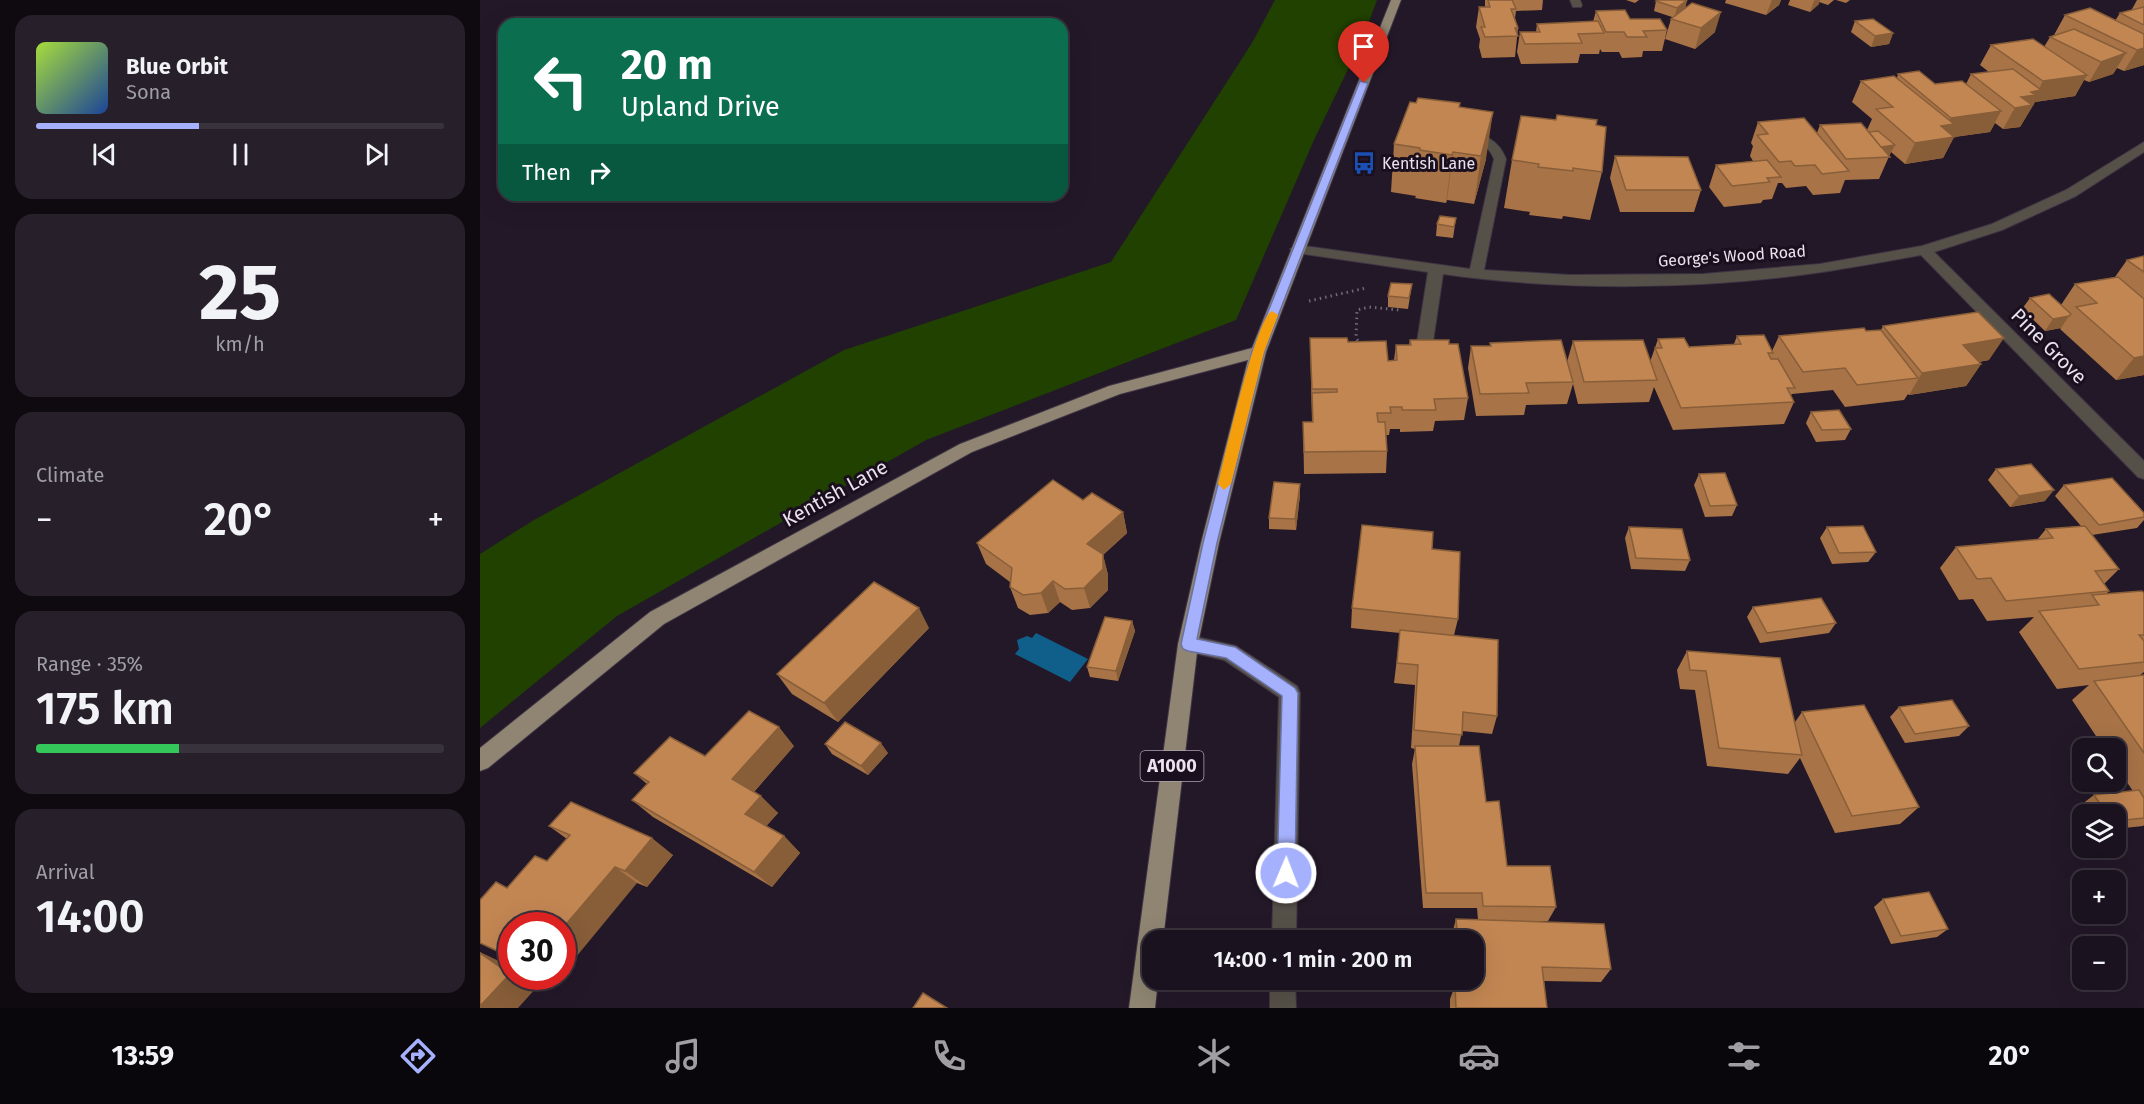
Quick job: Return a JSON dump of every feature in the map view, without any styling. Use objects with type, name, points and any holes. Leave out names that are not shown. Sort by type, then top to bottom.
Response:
[{"type":"main road","name":"A1000","points":[[1142,1008],[1188,644],[1210,543],[1258,352],[1396,0]]},
{"type":"main road","name":"Kentish Lane","points":[[480,761],[657,618],[966,448],[1115,390],[1258,352]]},
{"type":"street","points":[[1454,136],[1467,135],[1484,140],[1497,148],[1500,159],[1476,274]]},
{"type":"street","name":"George's Wood Road","points":[[1297,249],[1476,274],[1570,280],[1703,279],[1820,268],[1924,250],[1997,227],[2071,193],[2144,146]]},
{"type":"street","name":"Pine Grove","points":[[1924,250],[2144,472]]},
{"type":"street","points":[[1424,355],[1436,269]]},
{"type":"street","points":[[1188,644],[1229,652],[1290,693],[1284,930]]},
{"type":"street","points":[[1283,990],[1283,1008]]},
{"type":"path","points":[[1275,309],[1374,287]]},
{"type":"path","points":[[1370,351],[1360,345],[1356,338],[1357,310],[1369,307],[1406,311]]},
{"type":"green space","points":[[1275,0],[1377,0],[1363,38],[1314,140],[1236,320],[926,440],[617,616],[480,728],[480,554],[534,520],[844,350],[1111,262],[1252,43]]},
{"type":"water","points":[[1036,633],[1088,659],[1070,682],[1015,654],[1019,649],[1017,640],[1027,636],[1032,638]]},
{"type":"building","points":[[1488,0],[1512,0],[1516,9],[1511,9],[1518,28],[1515,28],[1518,36],[1485,37],[1481,27],[1485,27],[1479,7],[1490,7]]},
{"type":"building","points":[[1687,0],[1677,8],[1656,1]]},
{"type":"building","points":[[1692,3],[1721,12],[1701,28],[1671,19]]},
{"type":"building","points":[[2144,7],[2144,25],[2120,13]]},
{"type":"building","points":[[2090,8],[2144,34],[2144,48],[2137,50],[2065,15]]},
{"type":"building","points":[[1625,10],[1630,19],[1660,19],[1667,30],[1643,31],[1647,37],[1627,37],[1624,32],[1606,32],[1596,11]]},
{"type":"building","points":[[1873,19],[1893,33],[1875,36],[1855,21]]},
{"type":"building","points":[[1598,21],[1604,33],[1578,34],[1582,43],[1525,44],[1520,32],[1540,32],[1537,24]]},
{"type":"building","points":[[2074,29],[2126,53],[2101,62],[2050,37]]},
{"type":"building","points":[[2033,39],[2087,75],[2043,81],[1991,45]]},
{"type":"building","points":[[2013,69],[2041,90],[2031,92],[2036,95],[2021,97],[2032,105],[2015,108],[1971,74]]},
{"type":"building","points":[[1919,71],[1935,84],[1962,81],[2001,111],[1951,118],[1898,74]]},
{"type":"building","points":[[1894,76],[1954,124],[1941,126],[1954,137],[1915,143],[1876,109],[1893,107],[1861,81]]},
{"type":"building","points":[[1418,98],[1460,103],[1459,107],[1493,112],[1481,156],[1453,152],[1452,155],[1394,144],[1410,102],[1416,103]]},
{"type":"building","points":[[1557,115],[1597,120],[1596,125],[1606,127],[1602,172],[1538,167],[1539,164],[1512,160],[1521,116],[1556,120]]},
{"type":"building","points":[[1804,118],[1849,171],[1822,174],[1815,165],[1795,166],[1791,161],[1779,162],[1757,135],[1768,134],[1758,122]]},
{"type":"building","points":[[1861,123],[1890,157],[1846,159],[1820,125]]},
{"type":"building","points":[[1878,131],[1895,145],[1881,147],[1869,132]]},
{"type":"building","points":[[1615,156],[1688,157],[1701,190],[1626,190]]},
{"type":"building","points":[[1767,160],[1781,177],[1767,178],[1770,182],[1732,186],[1716,165]]},
{"type":"building","points":[[1440,216],[1456,218],[1454,227],[1437,224]]},
{"type":"building","points":[[2144,256],[2144,272],[2127,260]]},
{"type":"building","points":[[2118,277],[2144,299],[2144,356],[2134,358],[2076,307],[2097,303],[2075,284]]},
{"type":"building","points":[[1391,283],[1412,284],[1409,298],[1388,296]]},
{"type":"building","points":[[2049,294],[2071,314],[2069,316],[2053,319],[2030,298]]},
{"type":"building","points":[[1978,312],[2004,338],[1963,345],[1981,364],[1922,373],[1883,326]]},
{"type":"building","points":[[1864,328],[1866,331],[1881,330],[1918,378],[1857,385],[1845,368],[1803,372],[1779,336]]},
{"type":"building","points":[[1764,335],[1773,353],[1768,353],[1771,359],[1778,359],[1795,388],[1787,388],[1794,402],[1681,408],[1655,348],[1662,348],[1658,339],[1684,338],[1689,347],[1741,344],[1737,336]]},
{"type":"building","points":[[1310,338],[1347,338],[1348,342],[1386,341],[1388,361],[1397,360],[1396,345],[1411,345],[1410,340],[1449,340],[1449,344],[1458,344],[1468,398],[1434,399],[1436,410],[1402,410],[1402,407],[1390,407],[1391,413],[1377,413],[1378,422],[1385,422],[1387,451],[1304,452],[1303,422],[1313,422],[1312,393],[1337,392],[1337,389],[1312,389]]},
{"type":"building","points":[[1561,340],[1573,382],[1526,383],[1529,393],[1480,394],[1471,346]]},
{"type":"building","points":[[1643,340],[1657,380],[1584,382],[1573,341]]},
{"type":"building","points":[[1839,410],[1851,429],[1822,430],[1811,412]]},
{"type":"building","points":[[2031,464],[2054,490],[2019,496],[1996,469]]},
{"type":"building","points":[[1725,473],[1737,505],[1710,506],[1699,474]]},
{"type":"building","points":[[2112,478],[2144,513],[2144,517],[2099,525],[2064,485]]},
{"type":"building","points":[[1053,480],[1083,500],[1092,493],[1123,512],[1087,544],[1103,554],[1103,569],[1084,588],[1065,589],[1053,581],[1041,593],[1023,595],[1010,587],[1012,568],[977,543]]},
{"type":"building","points":[[1274,482],[1300,484],[1295,519],[1269,518]]},
{"type":"building","points":[[1362,525],[1433,532],[1432,549],[1460,552],[1458,619],[1352,608]]},
{"type":"building","points":[[1863,526],[1876,552],[1839,553],[1827,527]]},
{"type":"building","points":[[2085,526],[2119,569],[2095,571],[2109,591],[2006,601],[1991,578],[1977,579],[1956,547],[2053,538],[2046,529]]},
{"type":"building","points":[[1629,527],[1682,529],[1690,560],[1636,558]]},
{"type":"building","points":[[874,582],[919,608],[824,703],[777,674]]},
{"type":"building","points":[[2142,591],[2144,593],[2144,635],[2139,635],[2144,641],[2144,662],[2079,669],[2039,611],[2099,605],[2092,595]]},
{"type":"building","points":[[1821,598],[1836,623],[1767,633],[1753,607]]},
{"type":"building","points":[[1105,617],[1132,621],[1116,671],[1087,667]]},
{"type":"building","points":[[1400,630],[1498,640],[1497,716],[1463,712],[1462,735],[1414,730],[1418,665],[1397,663]]},
{"type":"building","points":[[1687,651],[1780,658],[1802,755],[1719,748],[1706,671],[1690,670]]},
{"type":"building","points":[[2144,675],[2144,753],[2094,681]]},
{"type":"building","points":[[1952,700],[1969,726],[1915,734],[1899,707]]},
{"type":"building","points":[[1864,705],[1919,807],[1852,816],[1802,712]]},
{"type":"building","points":[[749,711],[779,727],[732,779],[761,796],[745,814],[784,836],[754,872],[632,800],[649,782],[634,773],[670,737],[705,756]]},
{"type":"building","points":[[845,722],[881,743],[861,766],[825,744]]},
{"type":"building","points":[[1415,746],[1479,746],[1486,802],[1499,801],[1507,866],[1550,866],[1556,907],[1483,906],[1482,893],[1426,893]]},
{"type":"building","points":[[2139,790],[2144,798],[2144,818],[2126,820],[2126,804],[2100,804],[2094,795],[2126,792]]},
{"type":"building","points":[[571,802],[652,838],[625,871],[615,867],[576,913],[498,912],[498,951],[480,943],[480,900],[496,882],[507,888],[535,856],[547,861],[570,835],[549,826]]},
{"type":"building","points":[[1929,892],[1948,929],[1901,936],[1883,899]]},
{"type":"building","points":[[1456,919],[1604,924],[1611,969],[1542,967],[1547,1008],[1456,1008],[1455,990],[1484,990],[1484,930],[1457,930]]},
{"type":"building","points":[[480,953],[498,966],[498,987],[480,1006]]},
{"type":"building","points":[[923,993],[947,1008],[913,1008]]},
{"type":"slow traffic","points":[[1224,484],[1258,352],[1272,315]]},
{"type":"place","name":"Kentish Lane","points":[[1364,163]]},
{"type":"route","points":[[1286,873],[1290,693],[1229,652],[1188,644],[1210,543],[1258,352],[1364,83]]}]
